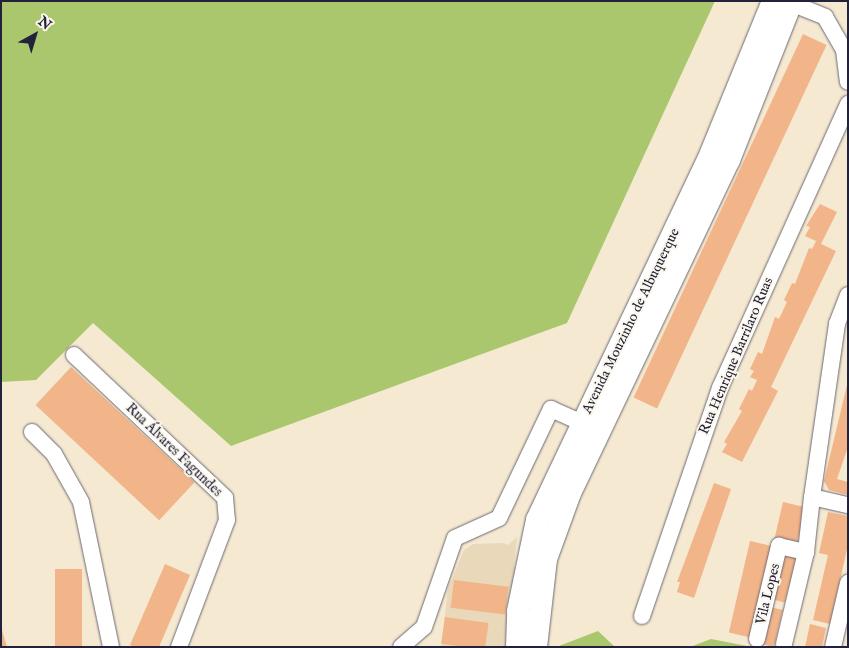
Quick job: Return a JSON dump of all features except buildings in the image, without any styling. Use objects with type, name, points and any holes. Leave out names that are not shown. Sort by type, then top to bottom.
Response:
[{"type":"main road","name":"Avenida Mouzinho de Albuquerque","points":[[517,647],[518,611],[530,544],[538,520],[582,423],[785,2]]},
{"type":"main road","name":"Avenida Mouzinho de Albuquerque","points":[[536,647],[546,559],[570,494],[729,160],[785,2]]},
{"type":"street","points":[[785,2],[825,18],[844,50],[848,82]]},
{"type":"street","name":"Rua Henrique Barrilaro Ruas","points":[[642,616],[720,388],[848,104]]},
{"type":"street","name":"Vila Lopes","points":[[784,644],[806,552],[837,324],[848,295]]},
{"type":"street","name":"Rua Álvares Fagundes","points":[[74,355],[225,498],[227,520],[179,647]]},
{"type":"street","points":[[401,647],[424,627],[454,538],[499,518],[551,409],[582,423]]},
{"type":"street","points":[[32,432],[54,454],[81,502],[111,647]]},
{"type":"street","points":[[812,497],[848,505]]},
{"type":"street","name":"Vila Lopes","points":[[756,639],[779,546],[806,552]]},
{"type":"street","points":[[833,647],[848,583]]},
{"type":"shaded area","points":[[517,537],[514,567],[518,569],[511,647],[441,647],[448,589],[464,550],[473,544],[503,543],[508,545]]},
{"type":"green space","points":[[1,1],[715,1],[567,323],[231,446],[93,323],[36,380],[1,382]]},
{"type":"green space","points":[[598,631],[615,647],[559,647],[559,646]]},
{"type":"green space","points":[[711,639],[752,647],[690,647]]}]
